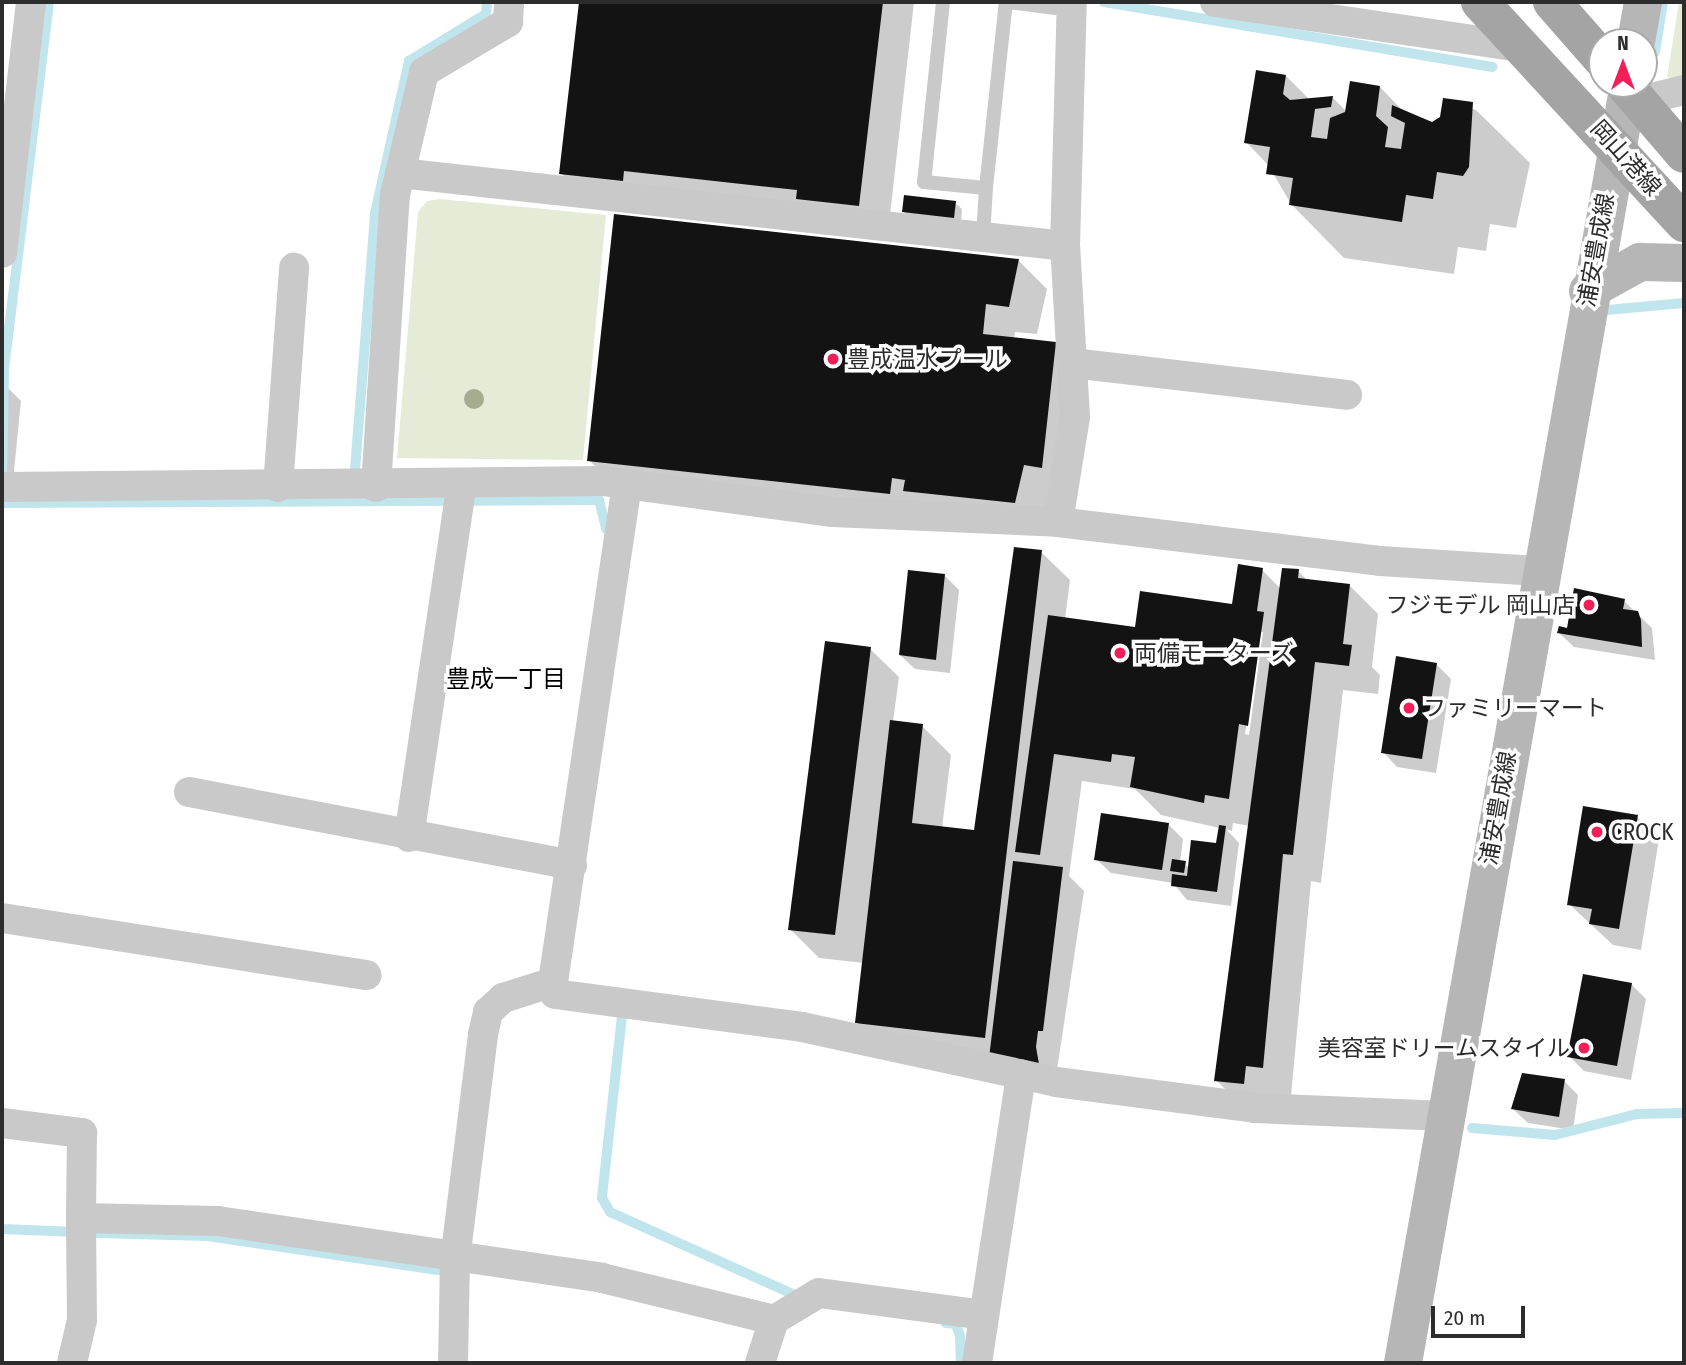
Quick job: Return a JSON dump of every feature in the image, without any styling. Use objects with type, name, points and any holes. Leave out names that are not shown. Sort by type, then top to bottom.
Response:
[{"type":"main road","name":"岡山港線","points":[[1480,2],[1518,47],[1616,144],[1684,223]]},
{"type":"main road","points":[[1552,2],[1588,43]]},
{"type":"main road","points":[[1638,28],[1643,2]]},
{"type":"main road","name":"浦安豊成線","points":[[1403,1363],[1588,291],[1616,144],[1628,98]]},
{"type":"main road","name":"岡山港線","points":[[1637,98],[1684,154]]},
{"type":"main road","points":[[1588,291],[1640,262],[1684,263]]},
{"type":"street","points":[[3,240],[12,70],[31,2]]},
{"type":"street","points":[[361,487],[400,173],[424,72],[508,22],[509,2]]},
{"type":"street","points":[[1215,2],[1518,47]]},
{"type":"street","points":[[1058,522],[1075,416],[1065,246],[1071,6]]},
{"type":"street","points":[[1658,90],[1684,90]]},
{"type":"street","points":[[400,173],[1065,246]]},
{"type":"street","points":[[278,486],[295,268]]},
{"type":"street","points":[[1072,363],[1347,395]]},
{"type":"street","points":[[5,486],[361,487],[460,494],[627,484],[833,512],[1058,522],[1380,561],[1540,571]]},
{"type":"street","points":[[545,984],[627,484]]},
{"type":"street","points":[[409,837],[460,494]]},
{"type":"street","points":[[189,792],[409,837],[564,864]]},
{"type":"street","points":[[2,918],[367,975]]},
{"type":"street","points":[[545,984],[555,994],[802,1027],[1019,1083],[1255,1108],[1445,1116]]},
{"type":"street","points":[[453,1363],[454,1260],[488,1012],[503,998],[545,984]]},
{"type":"street","points":[[977,1363],[1019,1083]]},
{"type":"street","points":[[2,1123],[82,1133],[82,1320],[72,1363]]},
{"type":"street","points":[[81,1227],[218,1222],[454,1260],[602,1278],[794,1307],[984,1315]]},
{"type":"street","points":[[760,1363],[794,1307]]},
{"type":"lane","points":[[943,2],[924,182],[986,188]]},
{"type":"lane","points":[[983,237],[1007,2],[1071,6]]},
{"type":"green space","points":[[1679,2],[1684,2],[1684,79],[1678,80],[1667,77]]},
{"type":"green space","points":[[440,199],[606,215],[583,460],[397,458],[418,212],[427,201]]},
{"type":"building","points":[[579,2],[883,2],[859,206],[796,199],[797,190],[624,171],[623,181],[559,174]]},
{"type":"building","points":[[1256,70],[1286,75],[1283,94],[1290,100],[1333,96],[1331,107],[1315,109],[1311,137],[1327,139],[1330,118],[1345,112],[1350,81],[1380,86],[1376,116],[1388,127],[1385,147],[1401,149],[1405,123],[1391,116],[1392,105],[1432,122],[1440,117],[1443,98],[1473,102],[1469,167],[1463,176],[1437,172],[1433,199],[1406,195],[1402,222],[1289,205],[1293,178],[1266,174],[1270,147],[1244,143]]},
{"type":"building","points":[[904,195],[956,201],[954,218],[902,212]]},
{"type":"building","points":[[614,214],[1019,259],[1009,307],[986,304],[983,334],[1056,342],[1042,468],[1024,465],[1015,503],[903,491],[905,480],[892,478],[890,494],[587,461]]},
{"type":"building","points":[[1014,547],[1042,550],[985,1038],[855,1023],[890,720],[923,724],[912,823],[974,830]]},
{"type":"building","points":[[1238,564],[1263,568],[1257,611],[1264,612],[1248,726],[1239,724],[1229,799],[1205,795],[1204,803],[1130,787],[1135,757],[1112,754],[1111,762],[1054,754],[1040,855],[1015,852],[1048,615],[1135,627],[1140,591],[1232,604]]},
{"type":"building","points":[[1282,568],[1299,569],[1298,578],[1350,584],[1343,644],[1352,645],[1349,666],[1315,662],[1293,855],[1283,854],[1263,1068],[1246,1066],[1244,1084],[1214,1081]]},
{"type":"building","points":[[908,570],[945,574],[936,660],[899,655]]},
{"type":"building","points":[[1574,588],[1625,599],[1623,609],[1638,611],[1642,647],[1557,633],[1559,626],[1567,628]]},
{"type":"building","points":[[825,641],[871,647],[835,935],[788,930]]},
{"type":"building","name":"ファミリーマート","points":[[1396,656],[1437,663],[1422,759],[1381,753]]},
{"type":"building","points":[[1583,806],[1638,815],[1619,929],[1589,924],[1592,909],[1567,905]]},
{"type":"building","points":[[1101,813],[1169,823],[1162,870],[1094,860]]},
{"type":"building","points":[[1219,825],[1226,826],[1217,892],[1171,886],[1172,874],[1187,876],[1191,840],[1216,843]]},
{"type":"building","points":[[1172,859],[1186,861],[1184,873],[1170,871]]},
{"type":"building","points":[[1013,861],[1063,867],[1043,1031],[1038,1031],[1036,1047],[1039,1064],[989,1058]]},
{"type":"building","points":[[1583,974],[1632,983],[1617,1066],[1567,1057]]},
{"type":"building","points":[[1522,1073],[1565,1079],[1559,1117],[1511,1109]]},
{"type":"waterway","points":[[2,485],[4,369],[49,2]]},
{"type":"waterway","points":[[354,482],[375,213],[409,61],[486,14],[487,2]]},
{"type":"waterway","points":[[1104,2],[1493,67]]},
{"type":"waterway","points":[[1658,33],[1663,2]]},
{"type":"waterway","points":[[1607,310],[1684,303]]},
{"type":"waterway","points":[[2,503],[599,500],[606,529]]},
{"type":"waterway","points":[[622,1016],[602,1198],[610,1212],[801,1298]]},
{"type":"waterway","points":[[1472,1128],[1555,1135],[1637,1114],[1684,1113]]},
{"type":"waterway","points":[[2,1229],[78,1232]]},
{"type":"waterway","points":[[97,1233],[207,1236],[438,1270],[444,1262]]},
{"type":"waterway","points":[[946,1323],[956,1324],[960,1336],[961,1363]]},
{"type":"place","name":"豊成温水プール","points":[[833,359]]},
{"type":"place","name":"フジモデル 岡山店","points":[[1589,605]]},
{"type":"place","name":"両備モーターズ","points":[[1120,653]]},
{"type":"place","name":"ファミリーマート","points":[[1409,708]]},
{"type":"place","name":"CROCK","points":[[1597,832]]},
{"type":"place","name":"美容室ドリームスタイル","points":[[1584,1048]]},
{"type":"district","name":"豊成一丁目","points":[[506,680]]}]
